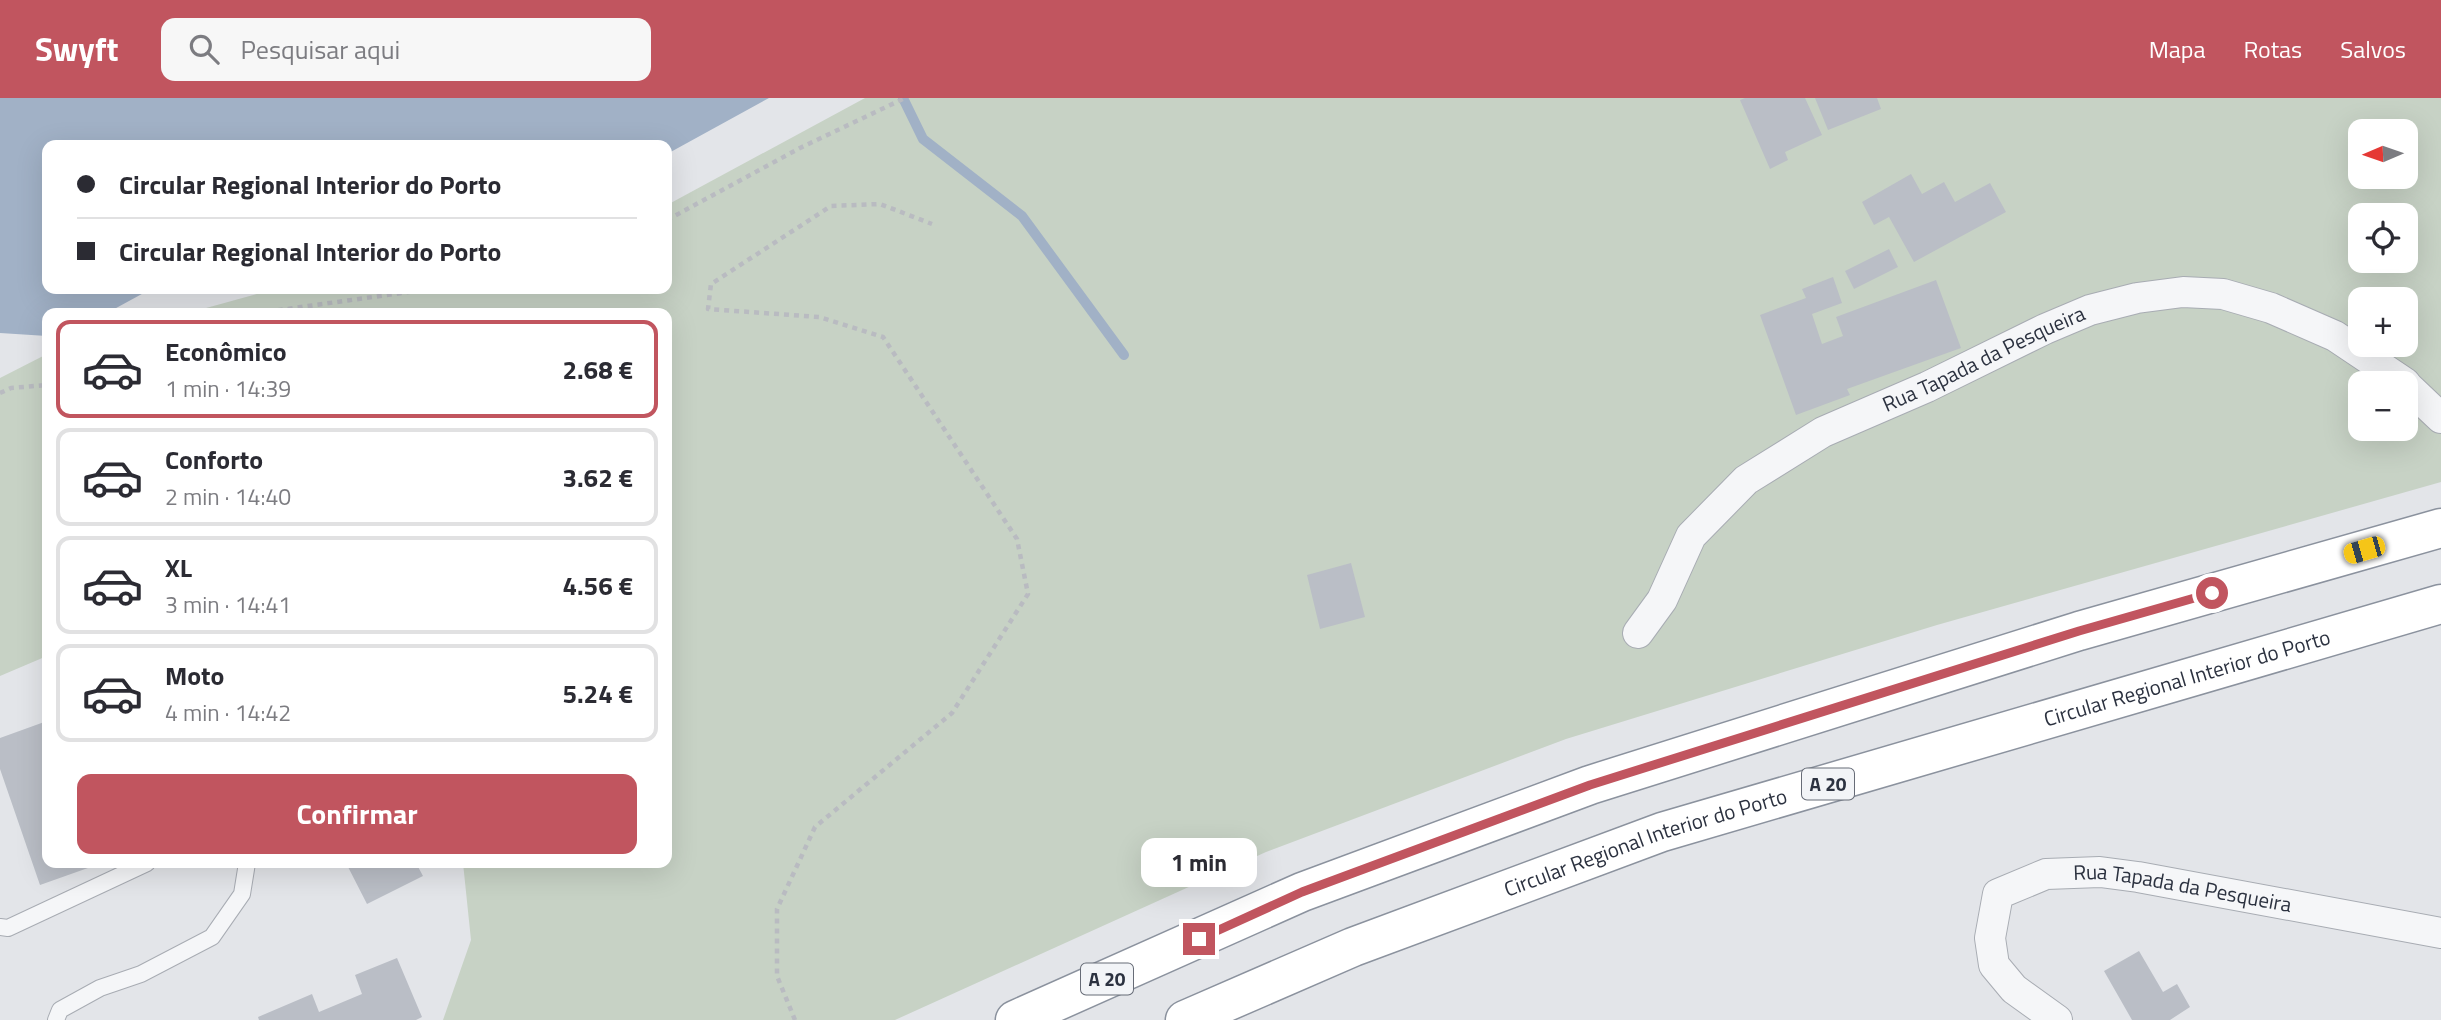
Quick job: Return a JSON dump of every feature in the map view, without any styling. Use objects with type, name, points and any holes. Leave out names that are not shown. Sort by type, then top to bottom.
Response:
[{"type":"highway","name":"A 20","points":[[1015,1020],[1302,892],[1590,785],[2079,631],[2436,529]]},
{"type":"highway","name":"Circular Regional Interior do Porto","points":[[1185,1020],[1353,947],[1662,832],[2441,604]]},
{"type":"street","name":"Rua Tapada da Pesqueira","points":[[1637,633],[1662,600],[1691,536],[1746,480],[1823,432],[1927,387],[2090,310],[2137,298],[2183,292],[2223,294],[2271,308],[2336,336],[2387,371]]},
{"type":"street","name":"Rua Tapada da Pesqueira","points":[[2418,396],[2441,418]]},
{"type":"street","name":"Rua Tapada da Pesqueira","points":[[2057,1020],[2014,989],[1994,965],[1990,938],[1998,894],[2046,874],[2100,872],[2138,877],[2441,933]]},
{"type":"lane","points":[[0,928],[8,928],[136,868]]},
{"type":"lane","points":[[56,1020],[60,1010],[100,988],[141,974],[212,937],[242,894],[246,868]]},
{"type":"path","points":[[672,217],[800,148],[905,98]]},
{"type":"path","points":[[795,1020],[777,976],[777,909],[815,827],[951,713],[1028,594],[1017,539],[883,337],[819,317],[708,309],[711,284],[831,206],[880,204],[932,224]]},
{"type":"path","points":[[294,308],[394,294]]},
{"type":"path","points":[[0,393],[10,388],[42,385]]},
{"type":"shaded area","points":[[865,98],[2441,98],[2441,482],[1937,625],[1566,739],[1266,852],[895,1020],[443,1020],[471,940],[464,868],[672,868],[672,308],[206,308],[257,294],[672,294],[672,202]]},
{"type":"shaded area","points":[[42,357],[42,658],[0,676],[0,378]]},
{"type":"water","points":[[0,98],[769,98],[672,151],[672,140],[42,140],[42,294],[142,294],[116,308],[42,308],[42,336],[0,333]]},
{"type":"building","points":[[1805,98],[1822,135],[1785,152],[1788,160],[1770,169],[1740,100]]},
{"type":"building","points":[[1815,98],[1877,98],[1881,109],[1828,130]]},
{"type":"building","points":[[1911,174],[1922,194],[1944,182],[1955,202],[1990,183],[2006,212],[1914,262],[1889,217],[1874,225],[1862,202]]},
{"type":"building","points":[[1889,249],[1898,267],[1854,289],[1845,271]]},
{"type":"building","points":[[1833,277],[1842,303],[1812,314],[1822,344],[1843,336],[1836,317],[1936,280],[1961,348],[1847,389],[1850,395],[1796,415],[1760,315],[1806,298],[1802,289]]},
{"type":"building","points":[[1351,563],[1365,617],[1320,629],[1307,575]]},
{"type":"building","points":[[42,723],[42,868],[88,868],[40,885],[0,769],[0,738]]},
{"type":"building","points":[[349,868],[419,868],[423,876],[367,904]]},
{"type":"building","points":[[2139,951],[2163,992],[2177,984],[2190,1007],[2170,1020],[2132,1020],[2104,971]]},
{"type":"building","points":[[397,958],[422,1017],[416,1020],[259,1020],[258,1017],[312,994],[319,1012],[362,994],[355,975]]},
{"type":"waterway","points":[[903,98],[923,139],[1022,216],[1124,355]]},
{"type":"route","points":[[1199,939],[1302,892],[1590,785],[2079,631],[2212,593]]}]
